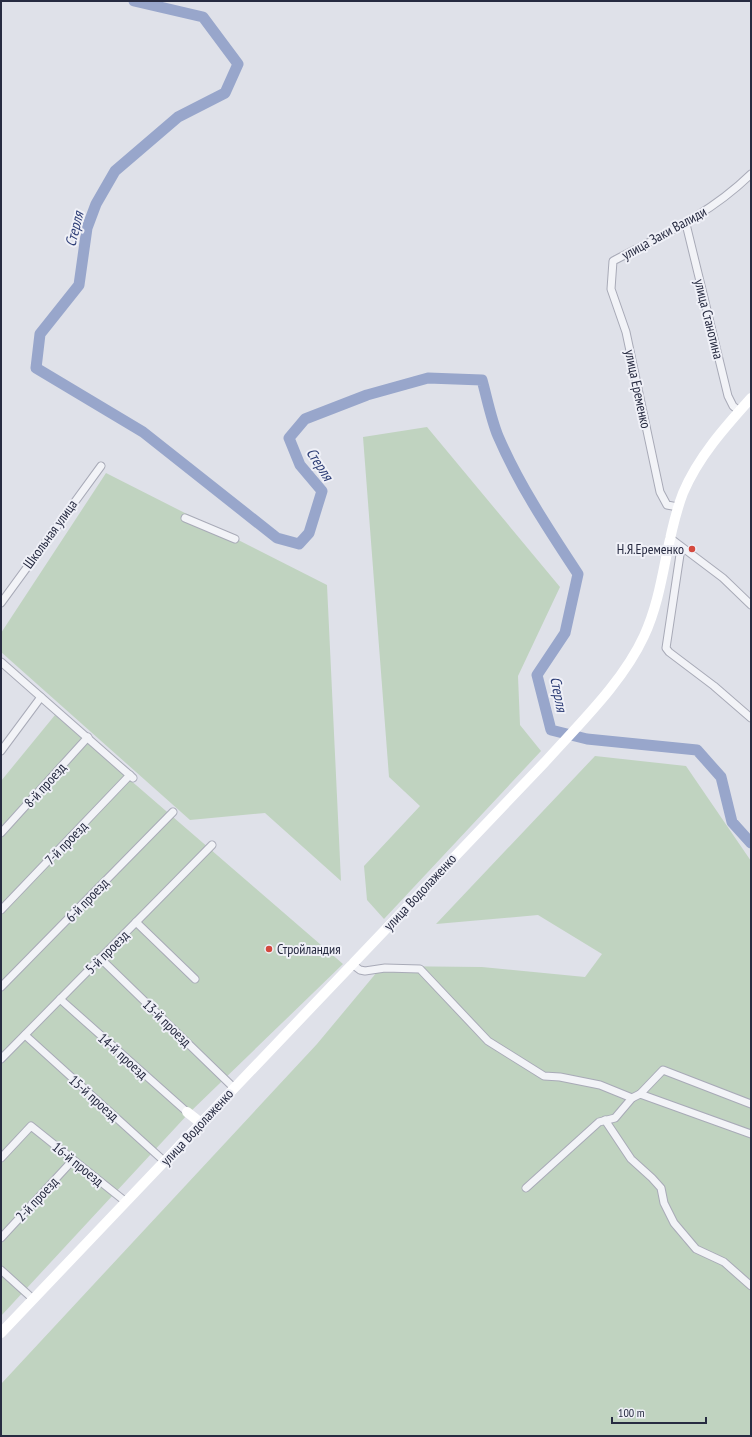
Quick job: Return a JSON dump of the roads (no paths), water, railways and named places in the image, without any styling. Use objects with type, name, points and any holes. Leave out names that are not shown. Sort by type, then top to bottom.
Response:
[{"type":"main road","name":"улица Водолаженко","points":[[1,1333],[545,762],[615,683],[627,667],[644,637],[654,612],[670,538],[682,494],[695,469],[714,440],[751,398]]},
{"type":"main road","points":[[187,1112],[201,1123]]},
{"type":"street","name":"улица Заки Валиди","points":[[613,261],[686,224],[722,199],[751,174]]},
{"type":"street","name":"улица Станотина","points":[[686,224],[728,396],[733,406],[739,411]]},
{"type":"street","name":"улица Еременко","points":[[613,261],[611,289],[626,332],[660,492],[667,505],[678,507]]},
{"type":"street","name":"Школьная улица","points":[[1,603],[101,466]]},
{"type":"street","points":[[185,518],[235,539]]},
{"type":"street","points":[[670,538],[681,548],[723,578],[751,605]]},
{"type":"street","points":[[681,548],[666,648],[751,718]]},
{"type":"street","points":[[1,662],[88,737]]},
{"type":"street","points":[[1,752],[41,697]]},
{"type":"street","name":"7-й проезд","points":[[1,910],[132,776],[88,737]]},
{"type":"street","name":"8-й проезд","points":[[1,833],[88,737]]},
{"type":"street","name":"6-й проезд","points":[[1,987],[173,812]]},
{"type":"street","name":"5-й проезд","points":[[1,1059],[212,845]]},
{"type":"street","points":[[136,922],[195,978]]},
{"type":"street","name":"13-й проезд","points":[[100,958],[234,1088]]},
{"type":"street","points":[[352,964],[360,970],[365,971],[385,968],[420,969],[488,1041],[544,1076],[560,1077],[600,1085],[632,1098]]},
{"type":"street","name":"14-й проезд","points":[[60,999],[187,1112]]},
{"type":"street","name":"15-й проезд","points":[[25,1035],[164,1161]]},
{"type":"street","points":[[526,1188],[599,1122],[614,1118],[632,1098],[640,1094],[664,1070],[751,1104]]},
{"type":"street","points":[[640,1094],[751,1134]]},
{"type":"street","points":[[605,1120],[631,1159],[661,1188],[664,1203],[674,1223],[696,1249],[724,1262],[751,1286]]},
{"type":"street","name":"16-й проезд","points":[[1,1158],[31,1126],[126,1202]]},
{"type":"street","name":"2-й проезд","points":[[1,1238],[73,1160]]},
{"type":"street","points":[[1,1270],[33,1299]]},
{"type":"waterway","name":"Стерля","points":[[134,1],[203,17],[238,64],[225,93],[178,117],[115,171],[96,204],[87,228],[79,285],[40,334],[36,368],[143,432],[277,538],[299,544],[309,533],[322,491],[300,465],[289,438],[305,419],[367,395],[428,378],[482,380],[493,423],[506,454],[535,507],[578,574],[565,633],[537,675],[551,730],[587,739],[697,750],[721,777],[732,822],[751,843]]},
{"type":"place","name":"Н.Я.Еременко","points":[[692,549]]},
{"type":"place","name":"Стройландия","points":[[269,949]]}]
